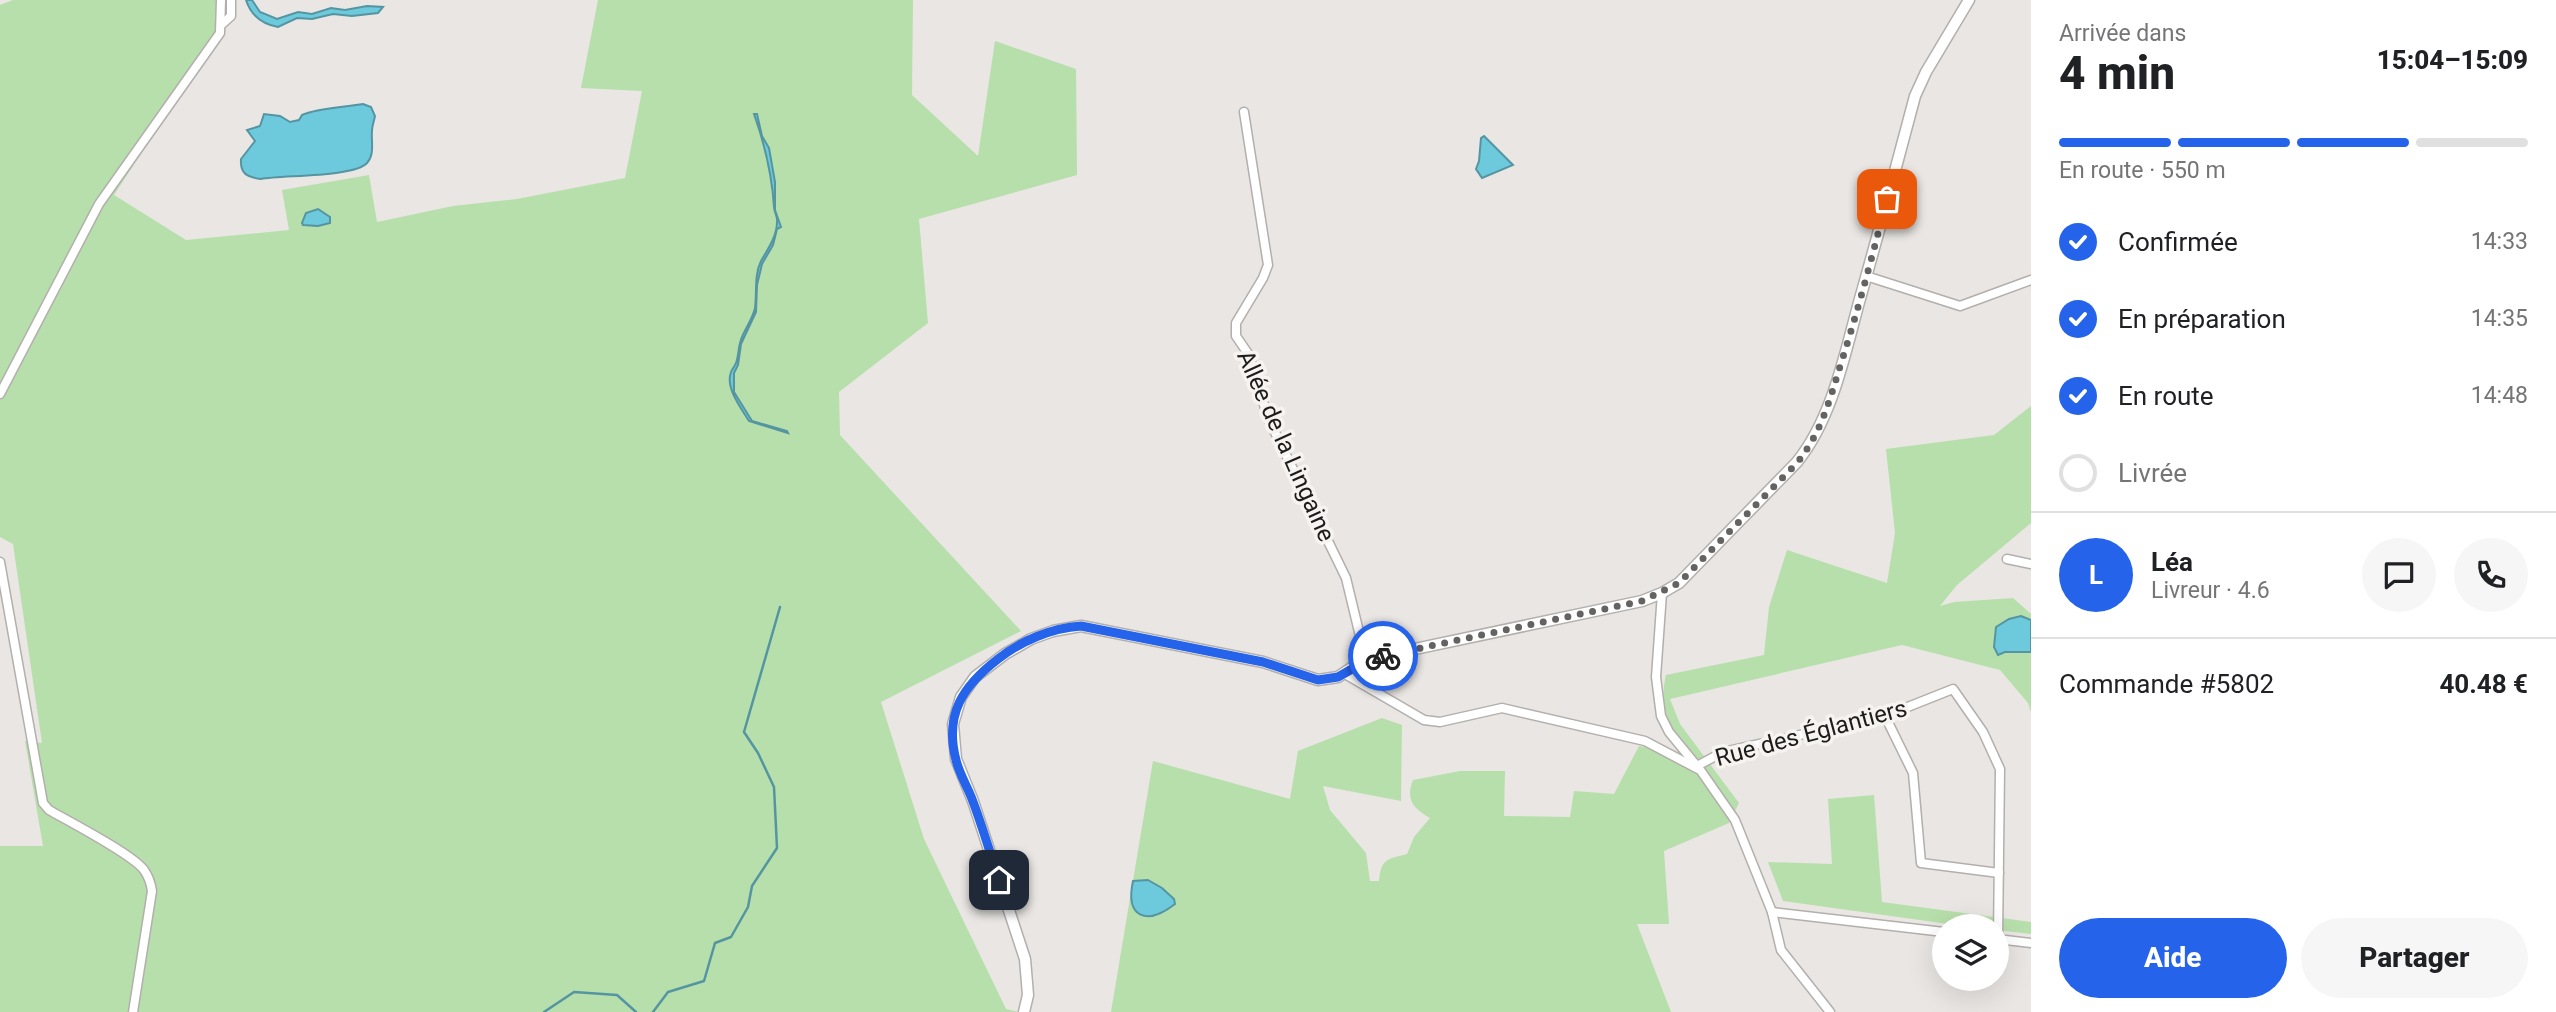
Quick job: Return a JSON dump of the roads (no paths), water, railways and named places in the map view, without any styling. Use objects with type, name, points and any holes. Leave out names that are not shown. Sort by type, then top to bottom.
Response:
[{"type":"street","points":[[0,394],[99,204],[220,33],[221,0]]},
{"type":"street","points":[[220,25],[231,16],[231,0]]},
{"type":"street","points":[[1024,1012],[1028,995],[1025,959],[973,801],[956,759],[953,724],[961,697],[975,677],[1005,654],[1031,639],[1053,631],[1081,626],[1263,662],[1318,680],[1332,679],[1366,661],[1642,601],[1679,583],[1797,463],[1822,425],[1915,96],[1926,72],[1969,0]]},
{"type":"street","name":"Allée de la Lingaine","points":[[1244,112],[1268,265],[1236,323],[1236,336],[1249,355],[1268,418],[1346,578],[1366,661]]},
{"type":"street","points":[[1866,276],[1960,306],[2031,280]]},
{"type":"street","points":[[2007,559],[2031,564]]},
{"type":"street","points":[[0,562],[43,803],[49,810],[128,857],[144,869],[150,881],[152,891],[133,1012]]},
{"type":"street","points":[[1662,593],[1656,677],[1661,716],[1669,732],[1735,820],[1772,912],[1781,950],[1830,1012]]},
{"type":"street","points":[[1345,674],[1424,720],[1440,722],[1502,708],[1645,741],[1699,769]]},
{"type":"street","name":"Rue des Églantiers","points":[[1699,769],[1723,752],[1885,716],[1953,689],[1983,732],[2000,769],[1998,914]]},
{"type":"street","points":[[1885,716],[1913,773],[1921,863],[1999,873]]},
{"type":"street","points":[[1772,912],[1932,931]]},
{"type":"street","points":[[2009,940],[2031,943]]},
{"type":"water","points":[[246,0],[252,0],[260,12],[277,19],[298,12],[312,14],[331,8],[345,10],[367,6],[383,7],[378,13],[297,18],[278,27],[258,18]]},
{"type":"water","points":[[363,104],[371,107],[375,116],[371,156],[360,168],[261,179],[248,176],[243,171],[241,159],[255,141],[247,130],[260,126],[264,114],[280,116],[290,122],[315,111]]},
{"type":"water","points":[[754,114],[757,114],[762,136],[769,148],[775,182],[775,210],[781,227],[777,229],[773,245],[762,264],[757,285],[756,312],[741,344],[734,373],[734,392],[752,421],[788,433],[749,421],[730,385],[731,372],[736,364],[741,340],[755,308],[757,278],[759,266],[777,227],[770,171]]},
{"type":"water","points":[[1484,136],[1513,165],[1482,178],[1476,169],[1481,138]]},
{"type":"water","points":[[318,209],[330,217],[330,223],[318,226],[303,225],[306,213]]},
{"type":"water","points":[[2021,616],[2031,620],[2031,652],[2005,652],[1998,655],[1994,647],[1996,627]]},
{"type":"water","points":[[1148,880],[1162,888],[1174,899],[1175,904],[1156,915],[1140,915],[1132,903],[1133,881]]},
{"type":"waterway","points":[[653,1012],[668,992],[704,981],[715,943],[731,937],[748,907],[752,886],[777,848],[774,787],[758,753],[744,732],[780,607]]},
{"type":"waterway","points":[[544,1012],[574,992],[617,995],[636,1012]]}]
